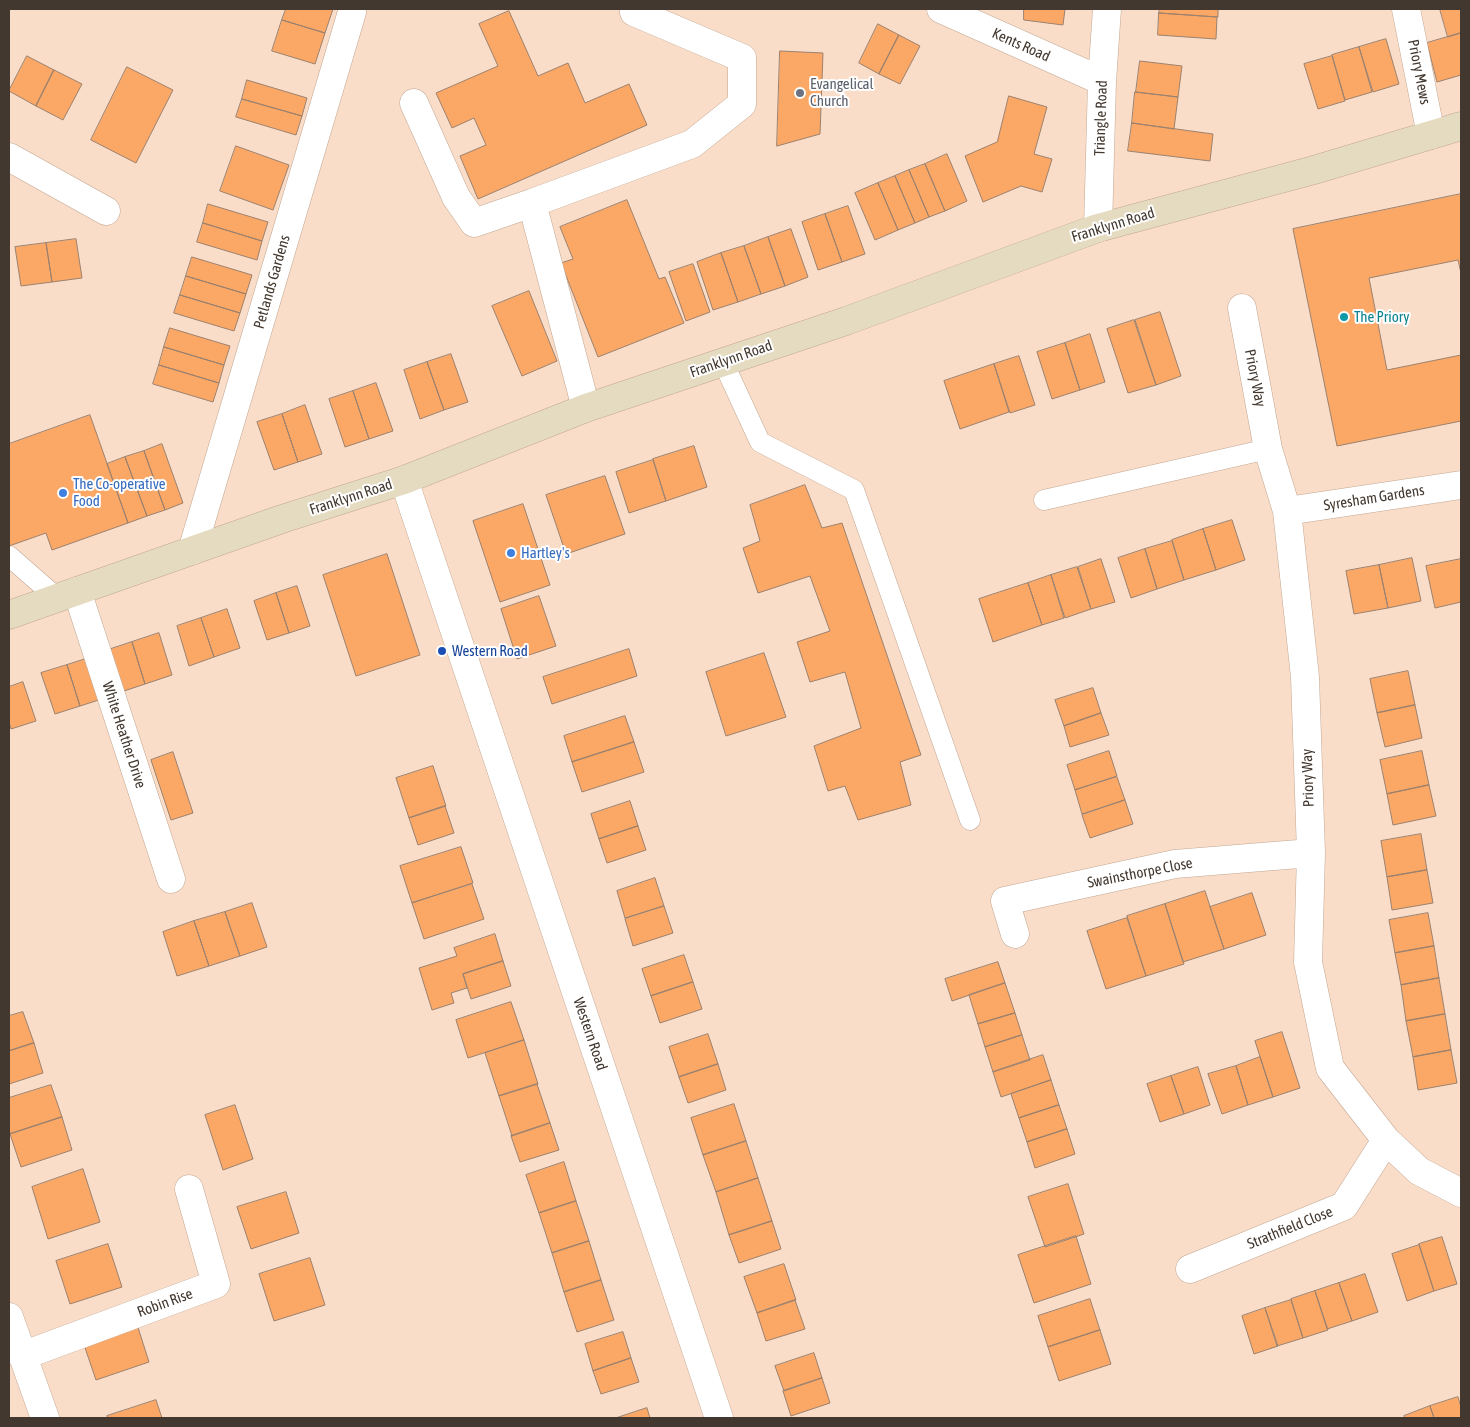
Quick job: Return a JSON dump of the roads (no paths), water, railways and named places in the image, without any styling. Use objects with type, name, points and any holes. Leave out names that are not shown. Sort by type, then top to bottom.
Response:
[{"type":"main road","name":"Franklynn Road","points":[[9,615],[282,519],[404,480],[586,408],[846,321],[1098,228],[1305,172],[1461,126]]},
{"type":"street","name":"Kents Road","points":[[941,9],[1102,81]]},
{"type":"street","name":"Triangle Road","points":[[1098,228],[1102,81],[1107,9]]},
{"type":"street","name":"Priory Mews","points":[[1406,9],[1431,135]]},
{"type":"street","name":"Petlands Gardens","points":[[192,551],[352,12]]},
{"type":"street","points":[[414,103],[456,197],[474,223],[692,144],[742,104],[742,58],[634,12]]},
{"type":"street","points":[[9,157],[106,211]]},
{"type":"street","points":[[532,203],[586,408]]},
{"type":"street","name":"Priory Way","points":[[1242,308],[1268,449],[1287,511],[1305,677],[1311,853],[1308,962],[1330,1068],[1386,1140],[1419,1171],[1461,1193]]},
{"type":"street","name":"Western Road","points":[[404,480],[719,1418]]},
{"type":"street","name":"Syresham Gardens","points":[[1287,511],[1461,485]]},
{"type":"street","name":"White Heather Drive","points":[[67,595],[171,879]]},
{"type":"street","name":"Swainsthorpe Close","points":[[1014,934],[1005,900],[1175,864],[1311,853]]},
{"type":"street","name":"Strathfield Close","points":[[1190,1269],[1344,1206],[1386,1140]]},
{"type":"street","name":"Robin Rise","points":[[22,1356],[216,1284],[189,1189]]},
{"type":"street","points":[[9,1317],[45,1418]]},
{"type":"lane","points":[[723,362],[760,442],[854,490],[970,820]]},
{"type":"lane","points":[[1044,500],[1268,449]]},
{"type":"lane","points":[[9,556],[67,595]]},
{"type":"place","name":"Evangelical Church","points":[[800,93]]},
{"type":"place","name":"The Priory","points":[[1344,317]]},
{"type":"place","name":"The Co-operative Food","points":[[63,493]]},
{"type":"place","name":"Hartley's","points":[[511,553]]},
{"type":"place","name":"Western Road","points":[[442,651]]}]
